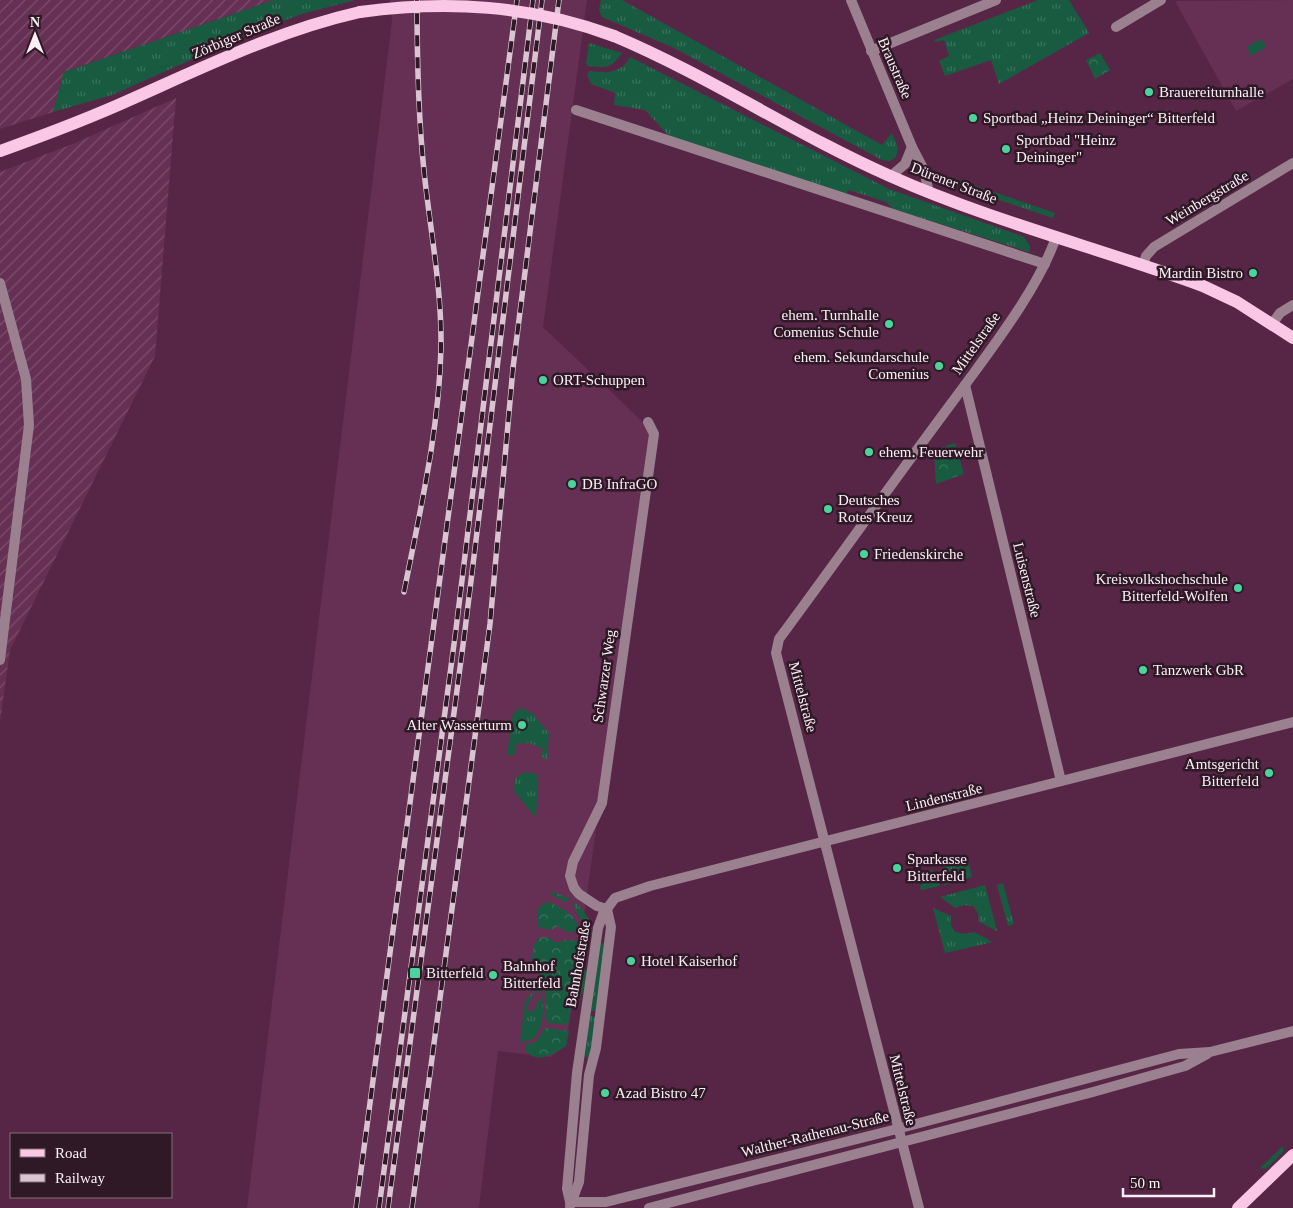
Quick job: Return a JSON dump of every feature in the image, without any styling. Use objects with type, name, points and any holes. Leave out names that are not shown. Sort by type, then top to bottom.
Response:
[{"type":"main road","name":"Zörbiger Straße","points":[[0,151],[115,106],[264,41],[314,23],[360,12],[412,5],[477,5],[542,14],[614,36]]},
{"type":"main road","name":"Dürener Straße","points":[[614,36],[672,63],[891,176],[929,193],[1143,265],[1222,294],[1293,338]]},
{"type":"main road","points":[[1238,1208],[1293,1155]]},
{"type":"street","name":"Braustraße","points":[[851,0],[871,51],[924,170],[929,193]]},
{"type":"street","points":[[871,51],[996,0]]},
{"type":"street","points":[[1116,27],[1162,0]]},
{"type":"street","points":[[576,110],[1045,264]]},
{"type":"street","points":[[891,176],[905,164],[912,146]]},
{"type":"street","name":"Weinbergstraße","points":[[1143,265],[1146,256],[1154,247],[1293,163]]},
{"type":"street","name":"Mittelstraße","points":[[919,1208],[900,1142],[776,653],[779,639],[965,385],[1045,264],[1056,237]]},
{"type":"street","points":[[0,283],[26,379],[29,425],[0,660]]},
{"type":"street","points":[[1272,324],[1280,313],[1293,305]]},
{"type":"street","name":"Luisenstraße","points":[[965,385],[1061,782]]},
{"type":"street","name":"Schwarzer Weg","points":[[608,909],[597,906],[579,894],[574,888],[570,876],[573,862],[602,802],[654,434],[648,422]]},
{"type":"street","name":"Lindenstraße","points":[[608,909],[615,898],[633,891],[1293,722]]},
{"type":"street","name":"Bahnhofstraße","points":[[570,1205],[567,1189],[583,1020],[592,980],[598,928],[608,909]]},
{"type":"street","name":"Bahnhofstraße","points":[[570,1205],[579,1182],[589,1075],[596,1048],[611,927],[608,909]]},
{"type":"street","name":"Walther-Rathenau-Straße","points":[[570,1205],[606,1202],[897,1129],[1179,1054],[1210,1052],[1293,1031]]},
{"type":"street","name":"Walther-Rathenau-Straße","points":[[649,1208],[1185,1066],[1210,1052]]},
{"type":"shaded area","points":[[0,0],[274,0],[64,72],[53,112],[0,129]]},
{"type":"shaded area","name":"Bahnhof Bitterfeld","points":[[390,0],[587,0],[543,327],[646,425],[650,439],[566,1046],[550,1057],[498,1051],[479,1208],[247,1208],[392,21]]},
{"type":"shaded area","points":[[1293,0],[1293,79],[1236,111],[1175,1]]},
{"type":"shaded area","points":[[176,98],[155,356],[10,650],[0,722],[0,172],[75,143]]},
{"type":"green space","points":[[274,0],[355,0],[302,14],[253,32],[112,95],[53,112],[64,72]]},
{"type":"green space","points":[[601,0],[622,0],[882,145],[892,133],[898,148],[896,157],[890,161],[882,160],[674,48],[602,17],[599,10]]},
{"type":"green space","points":[[1038,0],[1069,0],[1089,33],[999,84],[991,60],[945,76],[939,61],[949,56],[944,40],[936,42],[934,40]]},
{"type":"green space","points":[[1261,39],[1266,47],[1251,56],[1247,47]]},
{"type":"green space","points":[[589,43],[622,53],[611,65],[600,67],[588,66],[586,63]]},
{"type":"green space","points":[[1100,53],[1110,70],[1095,79],[1086,60]]},
{"type":"green space","points":[[630,57],[889,189],[1024,237],[1030,246],[1029,252],[893,209],[886,202],[849,190],[845,195],[669,136],[645,110],[614,105],[615,93],[591,84],[587,75],[589,71],[607,72],[618,69],[627,63]]},
{"type":"green space","points":[[938,173],[1055,213],[1053,218],[945,182],[936,175]]},
{"type":"green space","points":[[955,443],[964,474],[936,484],[934,451]]},
{"type":"green space","points":[[521,708],[532,713],[549,733],[547,760],[541,756],[543,749],[530,743],[516,744],[515,754],[507,756],[513,713]]},
{"type":"green space","points":[[525,772],[536,774],[538,778],[536,818],[514,791],[515,778]]},
{"type":"green space","points":[[968,860],[972,877],[944,885],[944,881],[948,880],[944,866]]},
{"type":"green space","points":[[933,870],[936,882],[939,882],[940,886],[921,890],[920,886],[923,883],[920,873]]},
{"type":"green space","points":[[1003,883],[1014,924],[1008,926],[997,885]]},
{"type":"green space","points":[[985,885],[997,931],[979,922],[978,913],[973,906],[964,905],[955,908],[940,897]]},
{"type":"green space","points":[[551,891],[570,899],[566,902],[551,895]]},
{"type":"green space","points":[[549,902],[573,917],[580,932],[567,932],[558,926],[551,930],[538,927],[538,909],[544,903]]},
{"type":"green space","points":[[574,903],[586,914],[593,936],[586,932],[584,924],[574,907]]},
{"type":"green space","points":[[933,908],[951,916],[951,925],[955,932],[965,934],[974,932],[993,942],[945,953]]},
{"type":"green space","points":[[540,937],[550,938],[556,943],[566,940],[577,941],[579,945],[569,1022],[566,1025],[548,1023],[546,1017],[546,997],[543,982],[539,974],[531,966],[534,945]]},
{"type":"green space","points":[[600,943],[606,944],[598,1011],[591,1011]]},
{"type":"green space","points":[[582,969],[588,971],[584,989],[579,999]]},
{"type":"green space","points":[[539,983],[542,994],[535,991],[526,1009],[533,1012],[542,995],[543,1013],[540,1029],[531,1040],[520,1042],[525,1001]]},
{"type":"green space","points":[[590,1016],[597,1017],[589,1056],[586,1058],[585,1055]]},
{"type":"green space","points":[[545,1028],[569,1031],[566,1046],[546,1057],[535,1057],[525,1050],[525,1045],[536,1042]]},
{"type":"green space","points":[[1283,1146],[1283,1152],[1266,1169],[1260,1168]]},
{"type":"railway","points":[[404,592],[433,440],[441,348],[438,281],[420,128],[417,0]]},
{"type":"railway","points":[[356,1208],[517,0]]},
{"type":"railway","points":[[379,1208],[456,629],[533,0]]},
{"type":"railway","points":[[388,1208],[465,630],[542,0]]},
{"type":"railway","points":[[412,1208],[490,624],[513,368],[559,0]]},
{"type":"place","name":"Brauereiturnhalle","points":[[1149,92]]},
{"type":"place","name":"Sportbad „Heinz Deininger“ Bitterfeld","points":[[973,118]]},
{"type":"place","name":"Sportbad \"Heinz Deininger\"","points":[[1006,149]]},
{"type":"place","name":"Mardin Bistro","points":[[1253,273]]},
{"type":"place","name":"ehem. Turnhalle Comenius Schule","points":[[889,324]]},
{"type":"place","name":"ehem. Sekundarschule Comenius","points":[[939,366]]},
{"type":"place","name":"ORT-Schuppen","points":[[543,380]]},
{"type":"place","name":"ehem. Feuerwehr","points":[[869,452]]},
{"type":"place","name":"DB InfraGO","points":[[572,484]]},
{"type":"place","name":"Deutsches Rotes Kreuz","points":[[828,509]]},
{"type":"place","name":"Friedenskirche","points":[[864,554]]},
{"type":"place","name":"Kreisvolkshochschule Bitterfeld-Wolfen","points":[[1238,588]]},
{"type":"place","name":"Tanzwerk GbR","points":[[1143,670]]},
{"type":"place","name":"Alter Wasserturm","points":[[522,725]]},
{"type":"place","name":"Amtsgericht Bitterfeld","points":[[1269,773]]},
{"type":"place","name":"Sparkasse Bitterfeld","points":[[897,868]]},
{"type":"place","name":"Hotel Kaiserhof","points":[[631,961]]},
{"type":"place","name":"Bitterfeld","points":[[415,973]]},
{"type":"place","name":"Bahnhof Bitterfeld","points":[[493,975]]},
{"type":"place","name":"Azad Bistro 47","points":[[605,1093]]}]
